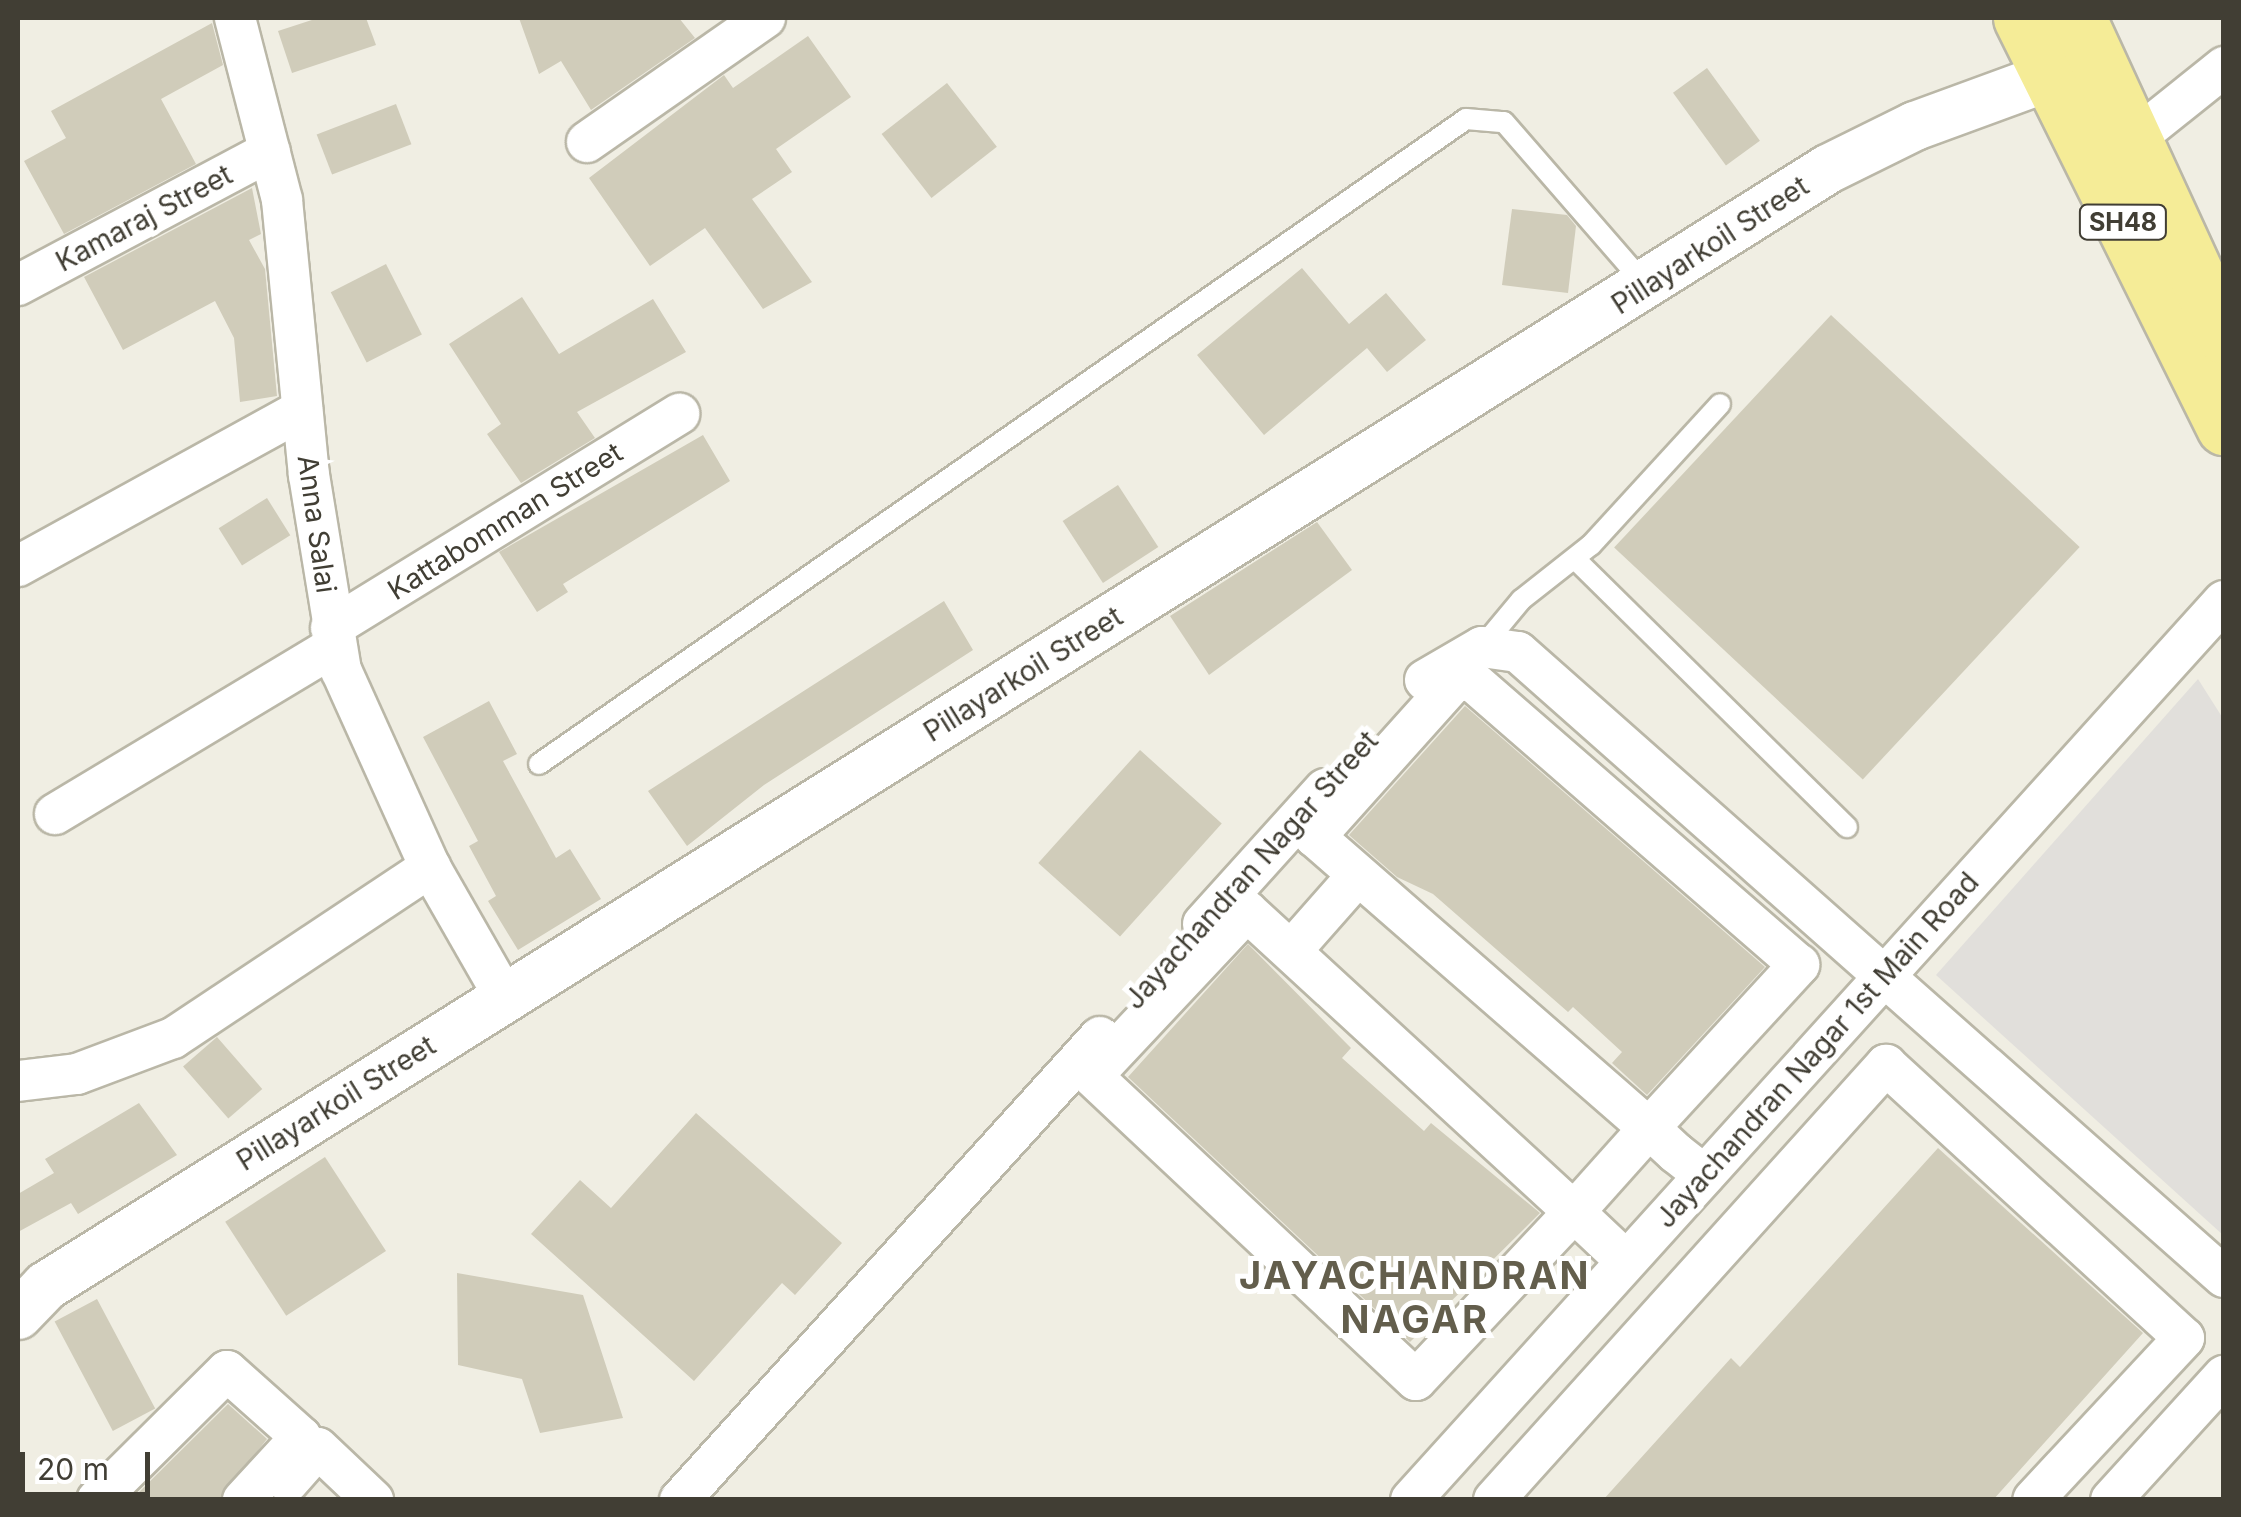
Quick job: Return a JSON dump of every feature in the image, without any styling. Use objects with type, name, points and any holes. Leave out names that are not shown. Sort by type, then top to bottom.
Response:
[{"type":"main road","name":"SH48","points":[[2020,18],[2224,427]]},
{"type":"main road","name":"SH48","points":[[2078,18],[2224,336]]},
{"type":"street","name":"Anna Salai","points":[[235,18],[282,200],[302,410],[333,637],[376,758],[430,867],[504,996]]},
{"type":"street","points":[[587,142],[765,18]]},
{"type":"street","points":[[2132,140],[2224,66]]},
{"type":"street","name":"Pillayarkoil Street","points":[[18,1315],[46,1286],[504,996],[1647,286],[1828,169],[1916,126],[2052,76]]},
{"type":"street","name":"Kamaraj Street","points":[[18,286],[270,151]]},
{"type":"street","points":[[18,566],[302,410]]},
{"type":"street","name":"Kattabomman Street","points":[[54,814],[679,414]]},
{"type":"street","name":"Jayachandran Nagar 1st Main Road","points":[[1411,1500],[2224,600]]},
{"type":"street","points":[[1482,646],[1518,652],[2224,1277]]},
{"type":"street","name":"Jayachandran Nagar Street","points":[[680,1500],[1425,680],[1482,646]]},
{"type":"street","points":[[1684,1288],[1574,1212],[1248,910],[1092,1076],[1416,1380],[1574,1212],[1649,1128],[1799,964],[1486,687],[1470,679],[1453,683],[1315,837],[1649,1128],[1704,1175]]},
{"type":"street","points":[[18,1081],[77,1074],[173,1038],[430,867]]},
{"type":"street","points":[[1291,951],[1358,875]]},
{"type":"street","points":[[1494,1500],[1886,1066],[2184,1338],[2033,1500]]},
{"type":"street","points":[[97,1500],[227,1371],[302,1436],[242,1500]]},
{"type":"street","points":[[2112,1500],[2224,1376]]},
{"type":"street","points":[[272,1500],[318,1448],[374,1500]]},
{"type":"street","points":[[710,1500],[719,1500]]},
{"type":"lane","points":[[540,764],[1466,119],[1504,122],[1647,286]]},
{"type":"lane","points":[[1482,646],[1521,600],[1575,559],[1720,404]]},
{"type":"lane","points":[[1575,559],[1846,826]]},
{"type":"shaded area","points":[[2198,679],[2224,720],[2223,1235],[1936,975]]},
{"type":"building","points":[[318,18],[366,18],[376,45],[292,73],[278,31]]},
{"type":"building","points":[[519,18],[679,18],[695,38],[591,110],[561,61],[539,74]]},
{"type":"building","points":[[212,23],[223,65],[161,99],[196,164],[64,234],[24,161],[66,138],[51,111]]},
{"type":"building","points":[[808,36],[851,97],[776,149],[792,172],[752,199],[812,282],[763,309],[705,228],[650,266],[589,178],[724,75],[733,88]]},
{"type":"building","points":[[1707,68],[1760,141],[1726,165],[1673,93]]},
{"type":"building","points":[[947,83],[997,147],[931,198],[882,134]]},
{"type":"building","points":[[396,104],[411,144],[332,175],[317,134]]},
{"type":"building","points":[[252,188],[261,234],[249,240],[265,269],[277,396],[240,402],[234,338],[215,301],[123,350],[84,277]]},
{"type":"building","points":[[1512,209],[1567,215],[1576,226],[1568,293],[1502,285]]},
{"type":"building","points":[[386,264],[422,334],[367,363],[331,292]]},
{"type":"building","points":[[1302,268],[1349,324],[1386,293],[1426,340],[1387,372],[1367,348],[1264,435],[1197,355]]},
{"type":"building","points":[[522,297],[559,354],[653,299],[686,352],[577,412],[595,438],[521,483],[487,434],[501,424],[449,344]]},
{"type":"building","points":[[1831,315],[2080,547],[1863,779],[1614,548]]},
{"type":"building","points":[[703,435],[730,481],[563,584],[568,592],[537,612],[499,552]]},
{"type":"building","points":[[1118,485],[1158,547],[1103,583],[1063,521]]},
{"type":"building","points":[[267,498],[290,535],[242,566],[219,528]]},
{"type":"building","points":[[1317,522],[1352,570],[1209,675],[1170,616]]},
{"type":"building","points":[[944,601],[973,650],[764,785],[687,846],[648,791]]},
{"type":"building","points":[[489,701],[517,754],[503,761],[556,858],[570,849],[601,899],[518,950],[488,901],[496,896],[469,846],[478,841],[423,737]]},
{"type":"building","points":[[1465,706],[1765,967],[1647,1095],[1612,1063],[1622,1052],[1573,1007],[1568,1012],[1433,894],[1397,877],[1349,835]]},
{"type":"building","points":[[1140,750],[1222,824],[1120,937],[1038,863]]},
{"type":"building","points":[[1248,944],[1351,1048],[1342,1058],[1424,1131],[1431,1123],[1540,1213],[1410,1342],[1128,1077]]},
{"type":"building","points":[[217,1037],[262,1089],[228,1119],[183,1067]]},
{"type":"building","points":[[139,1103],[177,1155],[78,1214],[71,1203],[18,1232],[18,1194],[54,1173],[45,1159]]},
{"type":"building","points":[[696,1113],[842,1243],[795,1295],[782,1283],[694,1381],[531,1234],[580,1180],[611,1208]]},
{"type":"building","points":[[1938,1148],[2143,1333],[1993,1500],[1603,1500],[1731,1358],[1740,1367]]},
{"type":"building","points":[[325,1157],[386,1251],[286,1316],[225,1222]]},
{"type":"building","points":[[457,1273],[583,1295],[623,1418],[540,1433],[522,1379],[458,1365]]},
{"type":"building","points":[[97,1299],[155,1408],[113,1431],[55,1322]]},
{"type":"building","points":[[228,1404],[267,1439],[220,1500],[131,1500]]},
{"type":"district","name":"JAYACHANDRAN NAGAR","points":[[1415,1298]]}]
